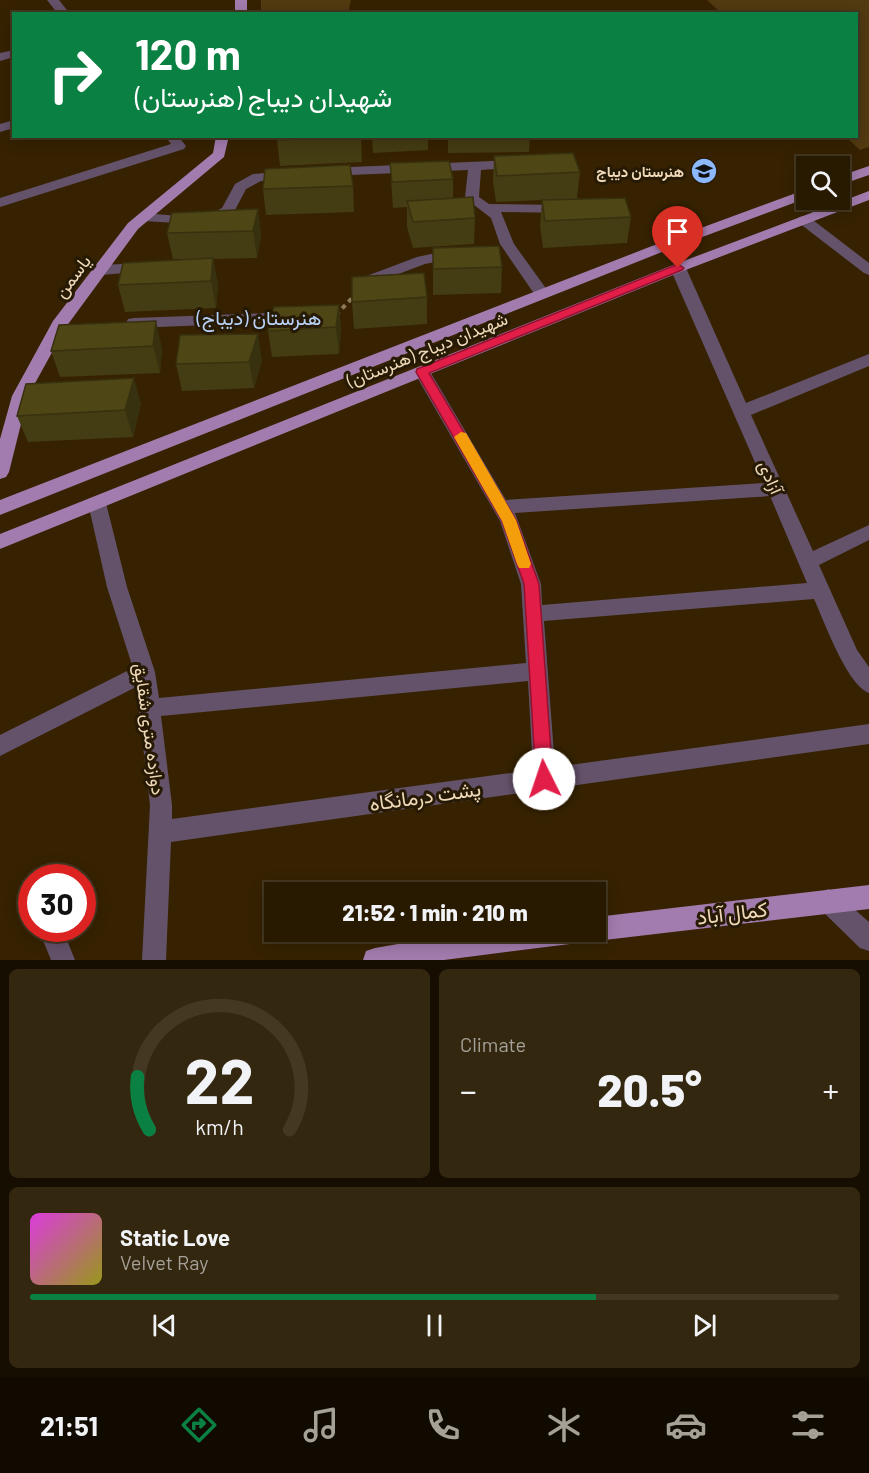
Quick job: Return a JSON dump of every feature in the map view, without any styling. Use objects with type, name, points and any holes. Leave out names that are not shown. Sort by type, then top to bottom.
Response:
[{"type":"main road","name":"یاسمن","points":[[0,472],[20,396],[59,325],[133,226],[219,154],[223,138]]},
{"type":"main road","points":[[850,177],[869,170]]},
{"type":"main road","name":"شهیدان دیباج (هنرستان)","points":[[0,542],[678,268],[869,195]]},
{"type":"main road","name":"شهیدان دیباج (هنرستان)","points":[[0,508],[657,249],[796,197]]},
{"type":"main road","points":[[657,249],[678,268]]},
{"type":"main road","name":"کمال آباد","points":[[606,927],[869,897]]},
{"type":"main road","points":[[375,960],[473,952],[522,942]]},
{"type":"street","points":[[53,0],[63,12]]},
{"type":"street","points":[[0,203],[179,146],[173,138]]},
{"type":"street","points":[[144,217],[204,222],[228,211],[240,187],[258,177],[530,163]]},
{"type":"street","points":[[475,165],[472,198],[497,216],[502,245],[542,294]]},
{"type":"street","points":[[486,208],[577,209]]},
{"type":"street","points":[[804,220],[869,270]]},
{"type":"street","points":[[369,280],[422,260],[475,250]]},
{"type":"street","points":[[100,270],[155,268]]},
{"type":"street","name":"آزادی","points":[[678,268],[849,655],[869,684]]},
{"type":"street","points":[[117,323],[336,315]]},
{"type":"street","points":[[59,325],[82,325]]},
{"type":"street","points":[[742,412],[869,360]]},
{"type":"street","points":[[422,372],[509,520],[531,584],[544,779]]},
{"type":"street","points":[[20,396],[42,394]]},
{"type":"street","points":[[501,507],[776,489]]},
{"type":"street","name":"دوازده متری شقایق","points":[[97,503],[117,587],[146,672],[161,805],[153,960]]},
{"type":"street","points":[[808,562],[869,532]]},
{"type":"street","points":[[534,614],[820,590]]},
{"type":"street","points":[[150,708],[538,671]]},
{"type":"street","points":[[0,746],[146,672]]},
{"type":"street","name":"پشت درمانگاه","points":[[160,832],[869,734]]},
{"type":"street","points":[[828,901],[869,939]]},
{"type":"street","points":[[56,942],[63,960]]},
{"type":"path","points":[[336,315],[369,280]]},
{"type":"shaded area","points":[[261,0],[351,0],[348,12],[261,12]]},
{"type":"shaded area","points":[[707,0],[869,0],[869,147],[860,150],[847,138],[858,138],[858,12],[720,12]]},
{"type":"building","points":[[278,138],[317,138],[277,140]]},
{"type":"building","points":[[573,153],[580,172],[497,176],[494,156]]},
{"type":"building","points":[[449,161],[453,179],[392,182],[390,163]]},
{"type":"building","points":[[350,165],[353,186],[263,189],[265,169]]},
{"type":"building","points":[[473,197],[475,218],[413,222],[407,201]]},
{"type":"building","points":[[625,198],[631,217],[545,221],[542,200]]},
{"type":"building","points":[[258,209],[253,231],[167,233],[172,213]]},
{"type":"building","points":[[499,246],[502,267],[433,269],[433,248]]},
{"type":"building","points":[[213,258],[211,281],[118,285],[123,263]]},
{"type":"building","points":[[424,273],[427,297],[352,302],[352,277]]},
{"type":"building","points":[[339,305],[336,327],[268,331],[274,307]]},
{"type":"building","points":[[156,321],[153,346],[51,351],[59,325]]},
{"type":"building","points":[[258,334],[249,362],[176,364],[180,335]]},
{"type":"building","points":[[134,378],[125,410],[17,416],[26,384]]},
{"type":"slow traffic","points":[[461,437],[509,520],[524,564]]},
{"type":"place","name":"هنرستان دیباج","points":[[704,171]]},
{"type":"district","name":"(هنرستان (دیباج","points":[[259,317]]},
{"type":"route","points":[[544,779],[531,584],[509,520],[422,372],[678,268]]}]
